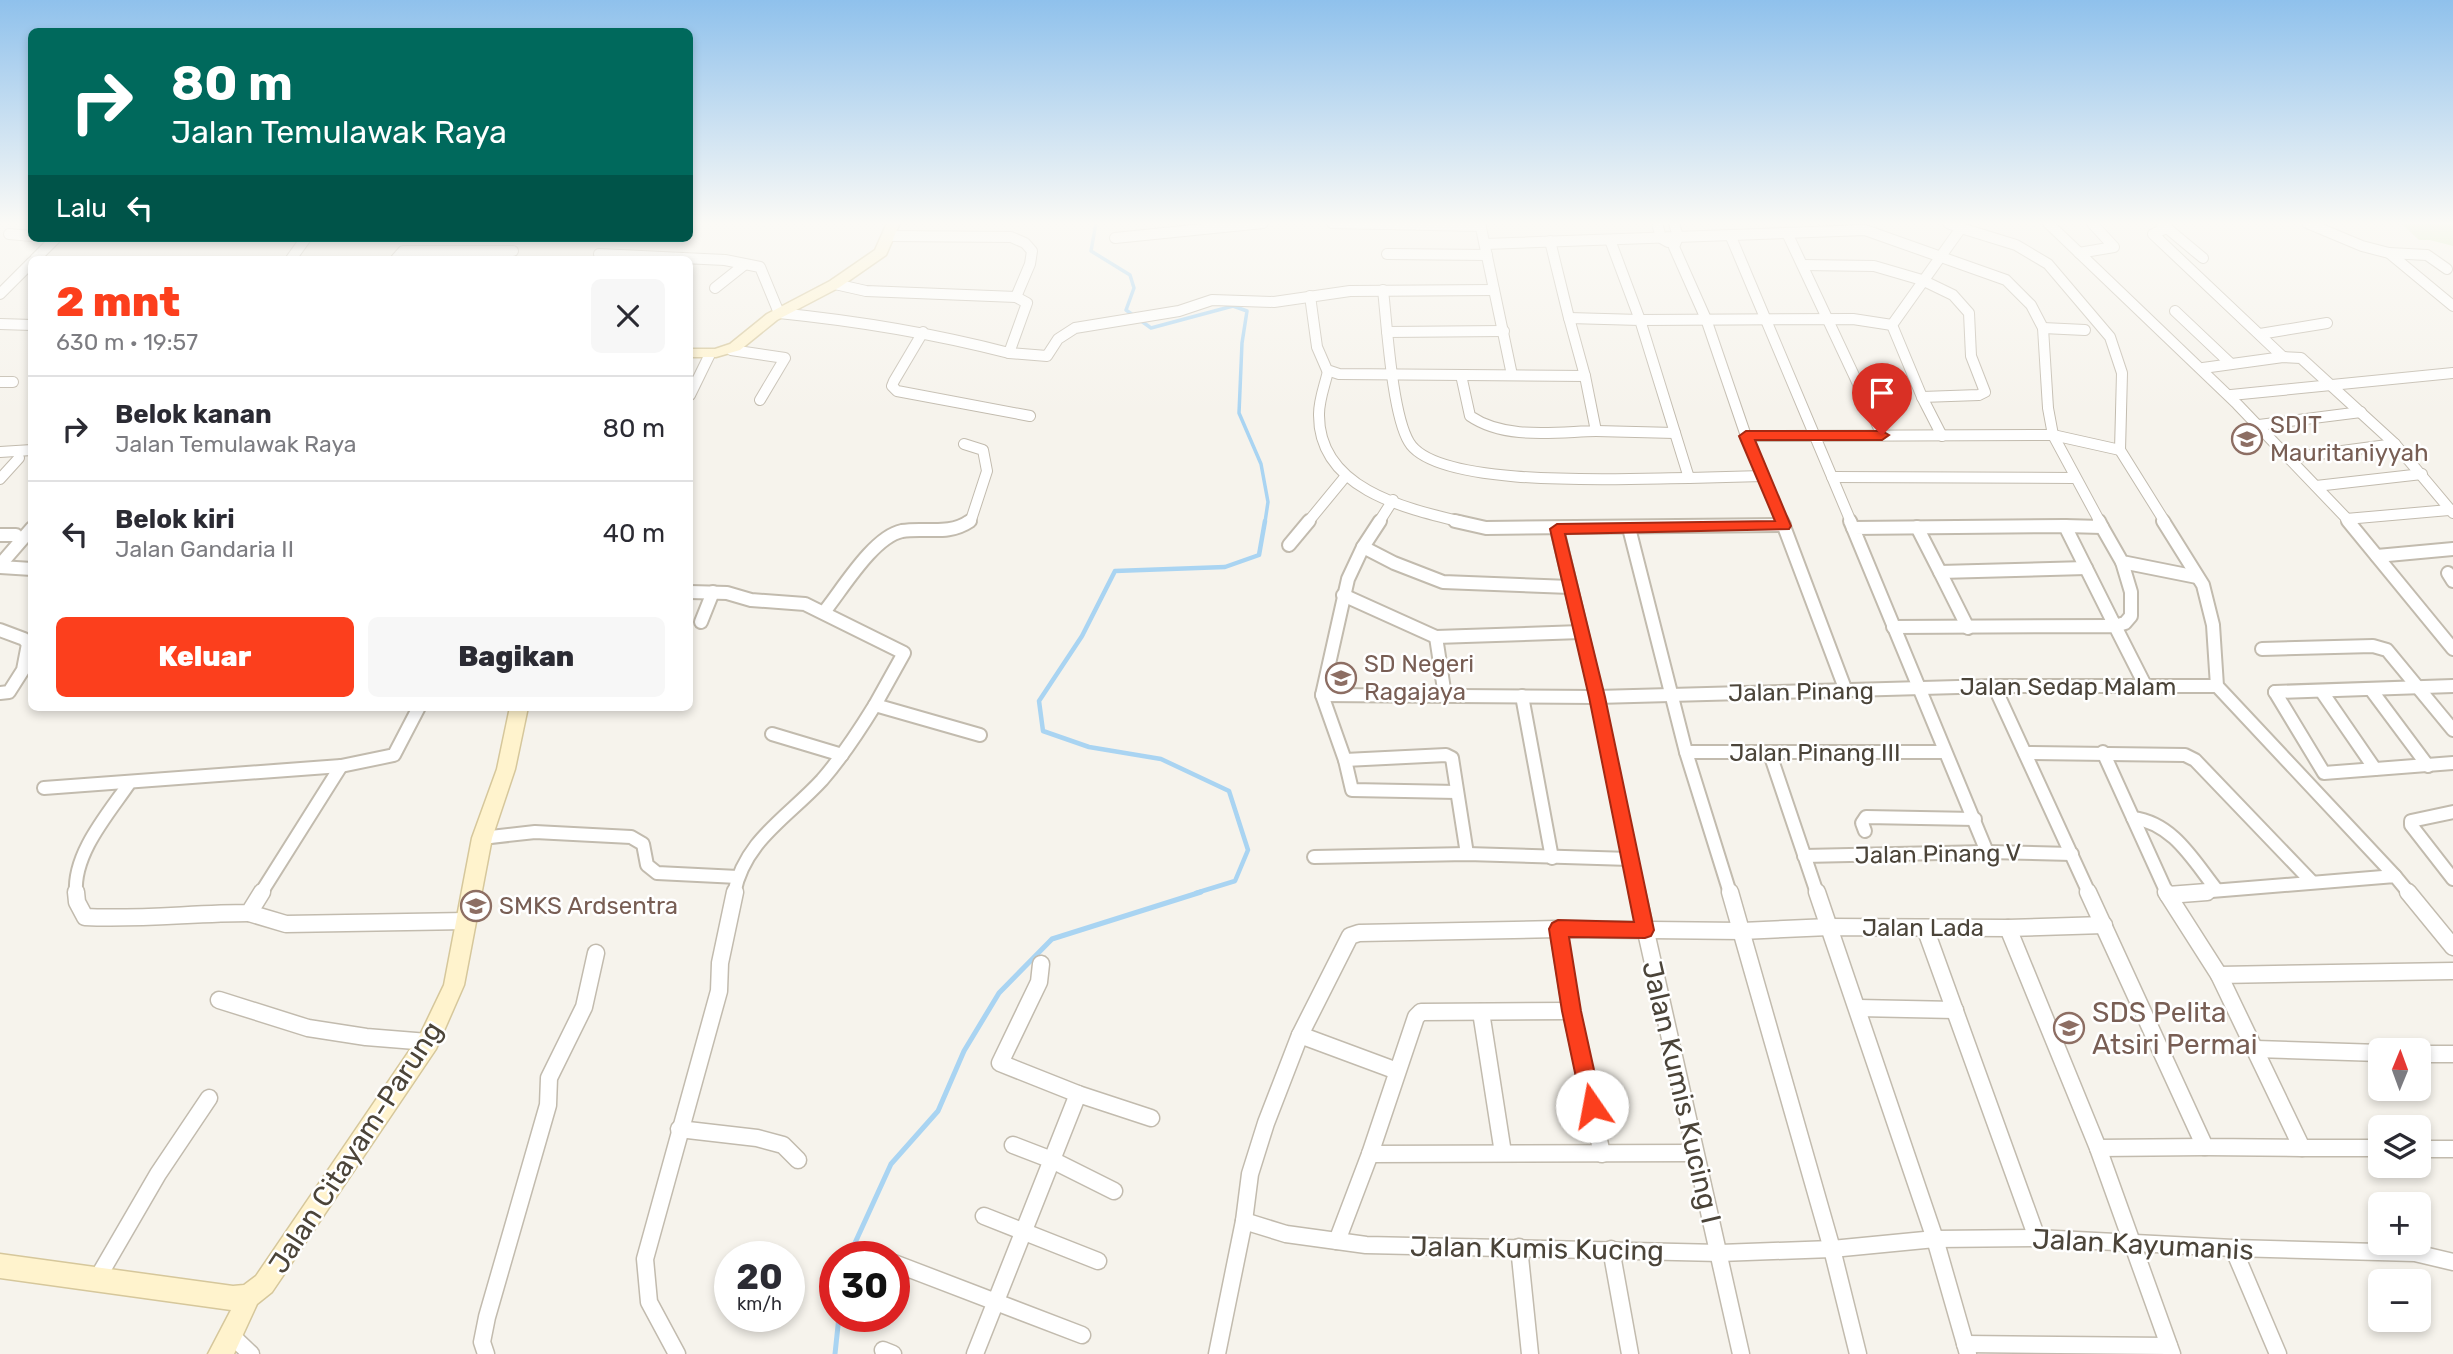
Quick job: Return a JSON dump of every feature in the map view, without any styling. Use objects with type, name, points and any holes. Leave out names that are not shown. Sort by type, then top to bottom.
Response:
[{"type":"street","points":[[770,286],[779,313]]},
{"type":"street","points":[[731,350],[779,313],[831,286]]},
{"type":"street","points":[[845,286],[866,291],[1016,297],[1027,303],[1009,353]]},
{"type":"street","points":[[1016,297],[1021,286]]},
{"type":"street","points":[[1493,286],[1512,375]]},
{"type":"street","points":[[1561,286],[1586,376],[1596,431]]},
{"type":"street","points":[[1627,286],[1689,478]]},
{"type":"street","points":[[1693,286],[1746,436],[1784,526],[1846,691]]},
{"type":"street","points":[[1752,286],[1987,852]]},
{"type":"street","points":[[1812,286],[1882,435]]},
{"type":"street","points":[[1892,325],[1918,286]]},
{"type":"street","points":[[1922,397],[1979,395],[1984,391],[1971,356],[1968,309],[1958,297],[1935,286]]},
{"type":"street","points":[[1893,627],[2115,626],[2125,623],[2131,616],[2131,592],[2122,562],[2053,435],[2048,408],[2043,328],[2031,305],[2012,286]]},
{"type":"street","points":[[2067,286],[2110,337],[2122,373],[2120,450],[2203,585],[2213,625],[2217,686],[2395,876],[2453,947]]},
{"type":"street","points":[[2115,286],[2203,368],[2316,486],[2453,649]]},
{"type":"street","points":[[2209,286],[2283,357]]},
{"type":"street","points":[[2429,286],[2453,306]]},
{"type":"street","points":[[779,313],[863,321],[923,332],[1009,353],[1047,356],[1066,332],[1075,328],[1150,317],[1212,300],[1274,302],[1383,290],[1494,290]]},
{"type":"street","points":[[1383,290],[1394,375],[1408,443],[1424,454],[1451,465],[1501,477],[1763,476]]},
{"type":"street","points":[[1310,296],[1319,352],[1328,371],[1318,416],[1328,458],[1345,477],[1358,486],[1451,521],[1486,528],[1784,526]]},
{"type":"street","points":[[2175,311],[2231,364]]},
{"type":"street","points":[[1569,318],[1826,318],[1892,325]]},
{"type":"street","points":[[2260,334],[2327,323]]},
{"type":"street","points":[[0,324],[28,325]]},
{"type":"street","points":[[1892,325],[1922,397],[1942,436]]},
{"type":"street","points":[[2043,328],[2085,330]]},
{"type":"street","points":[[1387,332],[1504,331]]},
{"type":"street","points":[[923,332],[894,381],[892,386],[897,391],[1030,416]]},
{"type":"street","points":[[693,353],[710,354],[731,350],[778,355],[785,359],[760,400]]},
{"type":"street","points":[[693,389],[710,354]]},
{"type":"street","points":[[2203,368],[2283,357],[2301,358],[2395,444],[2451,511]]},
{"type":"street","points":[[1328,371],[1339,374],[1586,376]]},
{"type":"street","points":[[2231,396],[2453,373]]},
{"type":"street","points":[[1461,375],[1470,416],[1482,425],[1508,429],[1675,433]]},
{"type":"street","points":[[0,382],[13,382]]},
{"type":"street","points":[[2259,425],[2361,412]]},
{"type":"street","points":[[1746,436],[2053,435],[2120,450]]},
{"type":"street","points":[[824,612],[881,539],[900,532],[958,528],[971,520],[987,471],[983,450],[964,444]]},
{"type":"street","points":[[2289,458],[2395,444]]},
{"type":"street","points":[[0,452],[28,450]]},
{"type":"street","points":[[0,479],[19,458]]},
{"type":"street","points":[[2316,486],[2422,474]]},
{"type":"street","points":[[1289,545],[1345,477]]},
{"type":"street","points":[[1832,477],[2074,478]]},
{"type":"street","points":[[1393,500],[1363,547],[1348,579],[1322,695],[1345,760],[1349,787],[1357,790],[1457,792]]},
{"type":"street","points":[[2346,519],[2451,511]]},
{"type":"street","points":[[0,553],[28,522]]},
{"type":"street","points":[[2065,526],[2146,687]]},
{"type":"street","points":[[1917,527],[1968,628]]},
{"type":"street","points":[[1853,528],[2102,527]]},
{"type":"street","points":[[1629,528],[1678,696],[1686,752],[1742,931],[1832,1249],[1858,1354]]},
{"type":"street","name":"Jalan Kumis Kucing I","points":[[1557,529],[1597,697],[1645,930],[1741,1354]]},
{"type":"street","points":[[0,566],[28,533]]},
{"type":"street","points":[[0,534],[16,535]]},
{"type":"street","points":[[1363,547],[1394,563],[1443,582],[1570,587]]},
{"type":"street","points":[[2377,556],[2453,549]]},
{"type":"street","points":[[2122,562],[2197,576]]},
{"type":"street","points":[[0,566],[28,569]]},
{"type":"street","points":[[1940,572],[2086,568]]},
{"type":"street","points":[[677,1354],[649,1302],[645,1259],[719,991],[720,963],[738,877],[746,859],[776,823],[821,781],[842,755],[875,705],[904,653],[805,604],[751,600],[713,592],[693,592]]},
{"type":"street","points":[[701,622],[713,592]]},
{"type":"street","points":[[1343,595],[1436,637],[1581,632]]},
{"type":"street","points":[[0,631],[14,635],[28,644],[26,675],[5,692],[0,704]]},
{"type":"street","points":[[0,637],[14,635]]},
{"type":"street","points":[[1436,637],[1445,696]]},
{"type":"street","points":[[2262,649],[2373,646],[2387,650],[2453,730]]},
{"type":"street","points":[[1994,686],[2205,1147]]},
{"type":"street","name":"Jalan Sedap Malam","points":[[1920,689],[1994,686],[2217,686]]},
{"type":"street","points":[[2453,686],[2421,690],[2275,692],[2324,773],[2453,763]]},
{"type":"street","name":"Jalan Pinang","points":[[1322,695],[1597,697],[1920,689]]},
{"type":"street","points":[[2372,691],[2428,766]]},
{"type":"street","points":[[2322,692],[2375,769]]},
{"type":"street","points":[[1522,696],[1552,858]]},
{"type":"street","points":[[875,705],[980,735]]},
{"type":"street","points":[[44,788],[341,766],[394,755],[417,711]]},
{"type":"street","name":"Jalan Citayam-Parung","points":[[0,1266],[233,1298],[249,1296],[264,1284],[428,1042],[454,985],[482,838],[509,757],[518,711]]},
{"type":"street","points":[[772,734],[842,755]]},
{"type":"street","name":"Jalan Pinang III","points":[[1686,752],[1944,752]]},
{"type":"street","points":[[2103,752],[2168,895],[2219,975],[2302,1148]]},
{"type":"street","points":[[2025,753],[2176,753],[2195,760],[2312,882]]},
{"type":"street","points":[[1770,754],[1935,1239],[1967,1349],[2171,1350],[2098,1148],[2008,928]]},
{"type":"street","points":[[1345,760],[1449,755],[1452,758],[1467,854]]},
{"type":"street","points":[[249,914],[341,766]]},
{"type":"street","points":[[130,782],[79,862],[74,895],[85,917],[128,919],[201,913],[249,914],[286,924],[467,920]]},
{"type":"street","points":[[2453,812],[2411,821],[2453,879]]},
{"type":"street","points":[[1865,831],[1862,823],[1866,817],[1975,819]]},
{"type":"street","points":[[2133,818],[2150,821],[2168,834],[2216,889]]},
{"type":"street","points":[[482,838],[535,832],[631,837],[643,844],[646,863],[649,869],[657,873],[738,877]]},
{"type":"street","name":"Jalan Pinang V","points":[[1804,856],[1987,852],[2072,854]]},
{"type":"street","points":[[1314,857],[1467,854],[1630,859]]},
{"type":"street","points":[[2168,895],[2395,876]]},
{"type":"street","name":"Jalan Lada","points":[[1742,931],[1829,927],[2008,928],[2104,925]]},
{"type":"street","points":[[1925,928],[2037,1238]]},
{"type":"street","points":[[1217,1354],[1244,1221],[1250,1174],[1300,1035],[1350,936],[1359,933],[1558,929],[1742,931]]},
{"type":"street","points":[[1558,929],[1571,1011],[1602,1154]]},
{"type":"street","points":[[486,1354],[482,1342],[487,1317],[548,1105],[545,1089],[564,1042],[583,1011],[596,953]]},
{"type":"street","points":[[1041,964],[1039,982],[1000,1063],[1078,1094],[1151,1118]]},
{"type":"street","points":[[2219,975],[2453,971]]},
{"type":"street","points":[[219,1000],[308,1028],[366,1037],[428,1042]]},
{"type":"street","points":[[1858,1008],[1955,1010]]},
{"type":"street","points":[[1337,1241],[1370,1154],[1396,1071],[1416,1017],[1421,1012],[1571,1011]]},
{"type":"street","points":[[1481,1012],[1503,1153]]},
{"type":"street","points":[[1300,1035],[1396,1071]]},
{"type":"street","points":[[2256,1049],[2368,1053]]},
{"type":"street","points":[[2431,1054],[2453,1054]]},
{"type":"street","points":[[975,1354],[1078,1094]]},
{"type":"street","points":[[97,1279],[158,1174],[209,1098]]},
{"type":"street","points":[[679,1129],[757,1138],[783,1145],[798,1160]]},
{"type":"street","points":[[1013,1145],[1052,1160],[1114,1191]]},
{"type":"street","points":[[2098,1148],[2368,1148]]},
{"type":"street","points":[[2431,1149],[2453,1149]]},
{"type":"street","points":[[1370,1154],[1695,1153]]},
{"type":"street","points":[[984,1216],[1098,1261]]},
{"type":"street","name":"Jalan Kumis Kucing","points":[[1244,1221],[1286,1234],[1366,1245],[1720,1253],[1832,1249]]},
{"type":"street","name":"Jalan Kayumanis","points":[[1832,1249],[1935,1239],[2037,1238],[2131,1244],[2415,1253],[2453,1262]]},
{"type":"street","points":[[1519,1247],[1530,1354]]},
{"type":"street","points":[[2233,1248],[2278,1354]]},
{"type":"street","points":[[1611,1249],[1630,1354]]},
{"type":"street","points":[[910,1269],[1082,1335]]},
{"type":"street","points":[[249,1296],[226,1345],[251,1354]]},
{"type":"waterway","points":[[1133,286],[1126,310],[1151,328],[1233,306],[1247,311],[1242,343],[1239,413],[1261,464],[1268,502],[1265,522]]},
{"type":"waterway","points":[[1196,893],[1235,881],[1248,850],[1229,791],[1161,759],[1089,747],[1043,731],[1039,701],[1082,636],[1115,571],[1225,567],[1259,555],[1265,521]]},
{"type":"waterway","points":[[856,1241],[891,1164],[938,1111],[964,1051],[999,993],[1052,939],[1201,892]]},
{"type":"waterway","points":[[835,1354],[837,1332]]},
{"type":"place","name":"SDIT Mauritaniyyah","points":[[2247,439]]},
{"type":"place","name":"SD Negeri Ragajaya","points":[[1341,678]]},
{"type":"place","name":"SMKS Ardsentra","points":[[476,906]]},
{"type":"place","name":"SDS Pelita Atsiri Permai","points":[[2069,1028]]},
{"type":"route","points":[[1592,1106],[1571,1011],[1558,929],[1645,930],[1597,697],[1557,529],[1784,526],[1746,436],[1882,435]]}]
